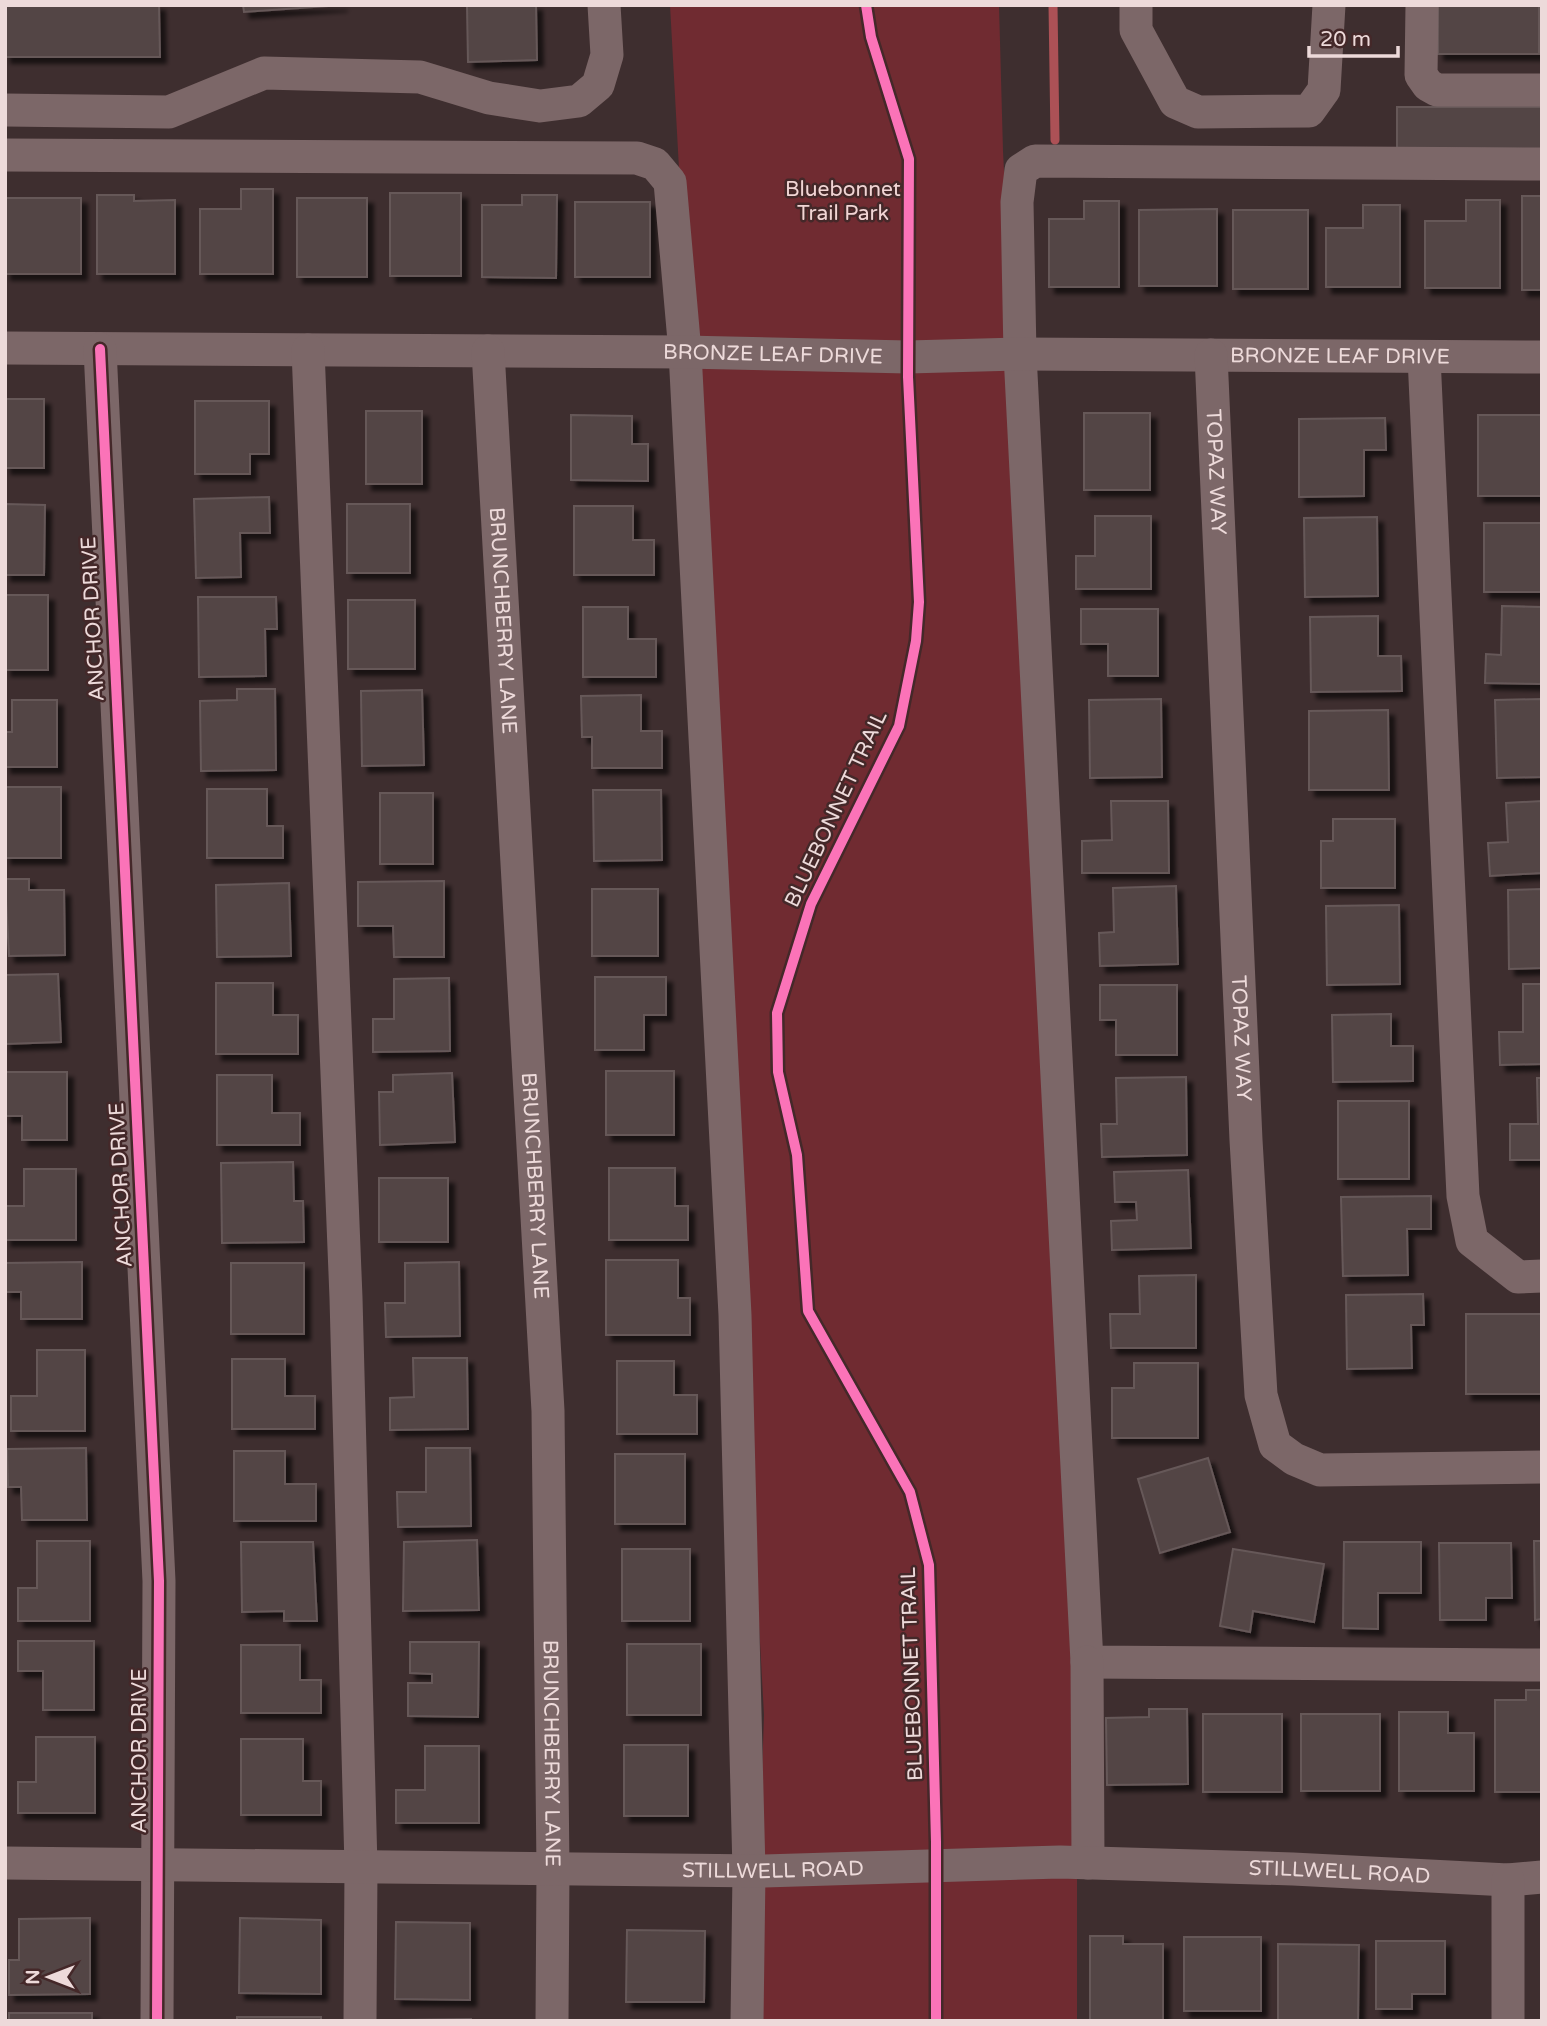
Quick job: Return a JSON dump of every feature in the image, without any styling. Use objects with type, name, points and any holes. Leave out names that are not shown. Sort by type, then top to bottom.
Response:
[{"type":"street","points":[[5,110],[169,112],[264,73],[420,77],[489,98],[540,106],[579,101],[598,85],[607,55],[604,5]]},
{"type":"street","points":[[1136,5],[1136,30],[1175,102],[1198,112],[1309,111],[1324,90],[1329,5]]},
{"type":"street","points":[[1422,5],[1422,75],[1428,85],[1437,90],[1542,90]]},
{"type":"street","points":[[5,155],[646,159],[662,169],[673,190],[685,352],[735,1315],[749,1871],[747,2021]]},
{"type":"street","points":[[1088,1863],[1087,1662],[1020,354],[1018,192],[1021,170],[1030,162],[1241,160],[1542,164]]},
{"type":"street","name":"BRONZE LEAF DRIVE","points":[[5,348],[685,352],[908,357],[1020,354],[1542,357]]},
{"type":"street","name":"ANCHOR DRIVE","points":[[100,349],[158,1567],[157,2021]]},
{"type":"street","points":[[308,350],[346,1298],[361,1867],[360,2021]]},
{"type":"street","name":"BRUNCHBERRY LANE","points":[[488,351],[548,1411],[552,2021]]},
{"type":"street","name":"TOPAZ WAY","points":[[1211,355],[1245,1126],[1261,1395],[1275,1445],[1294,1459],[1320,1470],[1542,1467]]},
{"type":"street","points":[[1424,357],[1463,1196],[1472,1241],[1518,1277],[1542,1276]]},
{"type":"street","points":[[1087,1662],[1542,1665]]},
{"type":"street","name":"STILLWELL ROAD","points":[[5,1863],[749,1871],[1088,1863],[1293,1869],[1508,1880],[1542,1877]]},
{"type":"street","points":[[1507,2021],[1508,1880]]},
{"type":"green space","name":"Bluebonnet Trail Park","points":[[670,5],[999,5],[1003,151],[1077,1651],[1077,2021],[754,2021],[764,1715]]},
{"type":"building","points":[[5,5],[159,5],[160,57],[5,57]]},
{"type":"building","points":[[243,5],[342,5],[244,12]]},
{"type":"building","points":[[467,5],[536,5],[537,60],[468,62]]},
{"type":"building","points":[[1438,5],[1539,5],[1539,54],[1438,54]]},
{"type":"building","points":[[1397,107],[1542,107],[1542,149],[1397,148]]},
{"type":"building","points":[[241,189],[273,189],[273,274],[200,274],[200,209],[241,209]]},
{"type":"building","points":[[390,193],[461,193],[461,276],[390,276]]},
{"type":"building","points":[[97,195],[134,195],[134,201],[175,200],[175,274],[97,274]]},
{"type":"building","points":[[522,195],[557,195],[556,278],[482,277],[482,205],[522,205]]},
{"type":"building","points":[[1522,196],[1542,196],[1542,290],[1522,290]]},
{"type":"building","points":[[5,198],[81,198],[81,274],[5,274]]},
{"type":"building","points":[[297,198],[367,198],[367,277],[297,277]]},
{"type":"building","points":[[1466,200],[1500,200],[1500,288],[1425,288],[1425,221],[1466,221]]},
{"type":"building","points":[[1084,201],[1119,201],[1119,287],[1049,287],[1049,219],[1084,219]]},
{"type":"building","points":[[575,202],[650,202],[650,277],[575,277]]},
{"type":"building","points":[[1363,205],[1400,205],[1400,287],[1326,287],[1326,228],[1363,228]]},
{"type":"building","points":[[1217,209],[1217,286],[1139,286],[1139,210]]},
{"type":"building","points":[[1233,210],[1308,210],[1308,289],[1233,289]]},
{"type":"building","points":[[5,399],[44,399],[44,468],[5,468]]},
{"type":"building","points":[[195,401],[269,401],[269,454],[250,454],[250,474],[195,474]]},
{"type":"building","points":[[366,411],[422,411],[422,484],[366,484]]},
{"type":"building","points":[[1084,413],[1150,413],[1150,490],[1084,490]]},
{"type":"building","points":[[571,415],[632,416],[632,444],[648,444],[648,481],[571,480]]},
{"type":"building","points":[[1478,415],[1542,415],[1542,496],[1478,496]]},
{"type":"building","points":[[1385,418],[1386,450],[1364,450],[1364,496],[1299,497],[1299,419]]},
{"type":"building","points":[[269,497],[270,533],[240,533],[241,577],[196,578],[194,499]]},
{"type":"building","points":[[5,504],[45,505],[44,575],[5,575]]},
{"type":"building","points":[[347,504],[410,504],[410,573],[347,573]]},
{"type":"building","points":[[574,506],[633,506],[633,540],[654,540],[654,575],[574,575]]},
{"type":"building","points":[[1095,516],[1151,516],[1151,589],[1076,589],[1076,556],[1095,556]]},
{"type":"building","points":[[1377,517],[1378,596],[1305,597],[1304,518]]},
{"type":"building","points":[[1484,523],[1542,523],[1542,592],[1484,592]]},
{"type":"building","points":[[5,595],[48,595],[48,670],[5,670]]},
{"type":"building","points":[[198,597],[276,597],[277,629],[265,629],[266,676],[199,677]]},
{"type":"building","points":[[348,600],[415,600],[415,669],[348,669]]},
{"type":"building","points":[[1502,606],[1542,607],[1542,684],[1485,683],[1486,654],[1501,655]]},
{"type":"building","points":[[583,607],[628,607],[628,639],[656,639],[656,677],[583,677]]},
{"type":"building","points":[[1081,609],[1158,609],[1158,676],[1108,676],[1108,644],[1081,644]]},
{"type":"building","points":[[1378,616],[1378,656],[1401,656],[1402,691],[1311,692],[1310,617]]},
{"type":"building","points":[[237,689],[275,689],[276,770],[201,771],[200,701],[237,700]]},
{"type":"building","points":[[422,690],[424,765],[362,766],[361,691]]},
{"type":"building","points":[[641,695],[641,731],[662,731],[662,768],[592,768],[592,737],[582,737],[581,696]]},
{"type":"building","points":[[1161,699],[1162,777],[1090,778],[1089,700]]},
{"type":"building","points":[[1542,699],[1542,777],[1497,778],[1495,700]]},
{"type":"building","points":[[12,700],[57,700],[57,767],[5,767],[5,732],[12,732]]},
{"type":"building","points":[[1388,710],[1389,790],[1309,790],[1309,711]]},
{"type":"building","points":[[5,787],[61,787],[61,858],[5,858]]},
{"type":"building","points":[[207,789],[267,789],[267,826],[283,826],[283,858],[207,858]]},
{"type":"building","points":[[593,790],[661,790],[662,860],[594,861]]},
{"type":"building","points":[[380,793],[433,793],[433,864],[380,864]]},
{"type":"building","points":[[1111,801],[1168,801],[1169,873],[1082,873],[1082,841],[1112,840]]},
{"type":"building","points":[[1542,801],[1542,873],[1490,876],[1488,843],[1508,842],[1506,803]]},
{"type":"building","points":[[1333,819],[1395,819],[1395,888],[1321,888],[1321,841],[1333,841]]},
{"type":"building","points":[[5,879],[29,879],[29,890],[64,890],[65,955],[9,956]]},
{"type":"building","points":[[444,881],[444,957],[394,957],[393,926],[358,926],[358,882]]},
{"type":"building","points":[[289,883],[291,956],[217,957],[216,885]]},
{"type":"building","points":[[1176,886],[1178,964],[1100,966],[1099,933],[1114,932],[1113,888]]},
{"type":"building","points":[[592,889],[658,889],[658,956],[592,956]]},
{"type":"building","points":[[1542,889],[1542,968],[1509,969],[1508,890]]},
{"type":"building","points":[[1399,905],[1400,984],[1327,985],[1326,906]]},
{"type":"building","points":[[58,974],[61,1042],[5,1044],[5,975]]},
{"type":"building","points":[[595,977],[666,977],[666,1015],[644,1015],[644,1050],[595,1050]]},
{"type":"building","points":[[449,978],[450,1051],[373,1052],[373,1019],[394,1019],[394,979]]},
{"type":"building","points":[[216,983],[273,983],[273,1015],[298,1015],[298,1054],[216,1054]]},
{"type":"building","points":[[1523,984],[1542,984],[1542,1064],[1500,1065],[1499,1032],[1523,1032]]},
{"type":"building","points":[[1100,985],[1177,985],[1177,1055],[1116,1055],[1116,1020],[1100,1020]]},
{"type":"building","points":[[1391,1014],[1391,1046],[1413,1046],[1413,1081],[1333,1082],[1332,1015]]},
{"type":"building","points":[[606,1071],[674,1071],[674,1135],[606,1135]]},
{"type":"building","points":[[5,1072],[67,1072],[67,1140],[22,1140],[22,1116],[5,1116]]},
{"type":"building","points":[[452,1073],[455,1142],[380,1145],[379,1092],[393,1092],[393,1075]]},
{"type":"building","points":[[217,1075],[272,1075],[272,1113],[300,1113],[300,1145],[217,1145]]},
{"type":"building","points":[[1186,1077],[1187,1155],[1102,1157],[1101,1124],[1117,1124],[1116,1078]]},
{"type":"building","points":[[1537,1078],[1542,1078],[1542,1160],[1510,1160],[1510,1124],[1538,1124]]},
{"type":"building","points":[[1338,1101],[1409,1101],[1409,1179],[1338,1179]]},
{"type":"building","points":[[293,1162],[294,1201],[303,1201],[304,1242],[222,1243],[221,1163]]},
{"type":"building","points":[[609,1168],[675,1168],[675,1206],[688,1206],[688,1240],[609,1240]]},
{"type":"building","points":[[24,1169],[76,1169],[76,1240],[5,1240],[5,1206],[24,1206]]},
{"type":"building","points":[[1188,1170],[1191,1248],[1112,1250],[1111,1221],[1137,1220],[1136,1202],[1115,1202],[1114,1172]]},
{"type":"building","points":[[379,1178],[448,1178],[448,1242],[379,1242]]},
{"type":"building","points":[[1431,1196],[1431,1229],[1407,1229],[1408,1275],[1343,1276],[1341,1197]]},
{"type":"building","points":[[606,1260],[678,1260],[678,1298],[690,1298],[690,1335],[606,1335]]},
{"type":"building","points":[[82,1262],[82,1319],[21,1319],[21,1292],[5,1292],[5,1263]]},
{"type":"building","points":[[459,1262],[460,1336],[386,1337],[385,1303],[405,1303],[405,1263]]},
{"type":"building","points":[[231,1263],[304,1263],[304,1334],[231,1334]]},
{"type":"building","points":[[1196,1275],[1196,1348],[1111,1348],[1110,1314],[1140,1314],[1139,1276]]},
{"type":"building","points":[[1423,1294],[1424,1325],[1411,1325],[1412,1368],[1347,1369],[1346,1295]]},
{"type":"building","points":[[1466,1314],[1542,1314],[1542,1394],[1466,1394]]},
{"type":"building","points":[[37,1350],[85,1350],[85,1431],[11,1431],[11,1396],[37,1396]]},
{"type":"building","points":[[413,1358],[467,1358],[468,1429],[390,1430],[390,1398],[414,1397]]},
{"type":"building","points":[[232,1359],[285,1359],[285,1396],[315,1396],[315,1429],[232,1429]]},
{"type":"building","points":[[617,1361],[674,1361],[674,1395],[697,1395],[697,1434],[617,1434]]},
{"type":"building","points":[[1134,1363],[1198,1363],[1198,1438],[1112,1438],[1112,1388],[1134,1388]]},
{"type":"building","points":[[86,1448],[87,1520],[22,1520],[21,1487],[8,1487],[7,1449]]},
{"type":"building","points":[[426,1448],[470,1448],[471,1526],[398,1527],[397,1492],[426,1492]]},
{"type":"building","points":[[234,1451],[285,1451],[285,1484],[316,1484],[316,1521],[234,1521]]},
{"type":"building","points":[[615,1454],[685,1454],[685,1524],[615,1524]]},
{"type":"building","points":[[1208,1458],[1230,1532],[1160,1553],[1138,1479]]},
{"type":"building","points":[[477,1540],[479,1610],[403,1611],[404,1542]]},
{"type":"building","points":[[37,1541],[90,1541],[90,1621],[18,1621],[18,1588],[37,1588]]},
{"type":"building","points":[[1534,1541],[1542,1541],[1542,1619],[1535,1620]]},
{"type":"building","points":[[241,1542],[313,1542],[317,1621],[284,1621],[284,1611],[242,1612]]},
{"type":"building","points":[[1344,1542],[1421,1542],[1421,1593],[1378,1593],[1378,1629],[1343,1628]]},
{"type":"building","points":[[1439,1543],[1511,1543],[1512,1598],[1486,1598],[1486,1620],[1440,1620]]},
{"type":"building","points":[[622,1549],[690,1549],[690,1621],[622,1621]]},
{"type":"building","points":[[1233,1549],[1324,1564],[1314,1622],[1253,1611],[1250,1632],[1220,1626]]},
{"type":"building","points":[[18,1641],[94,1641],[94,1710],[43,1710],[43,1671],[18,1671]]},
{"type":"building","points":[[410,1642],[479,1642],[478,1717],[408,1716],[408,1683],[432,1683],[432,1674],[410,1673]]},
{"type":"building","points":[[627,1644],[701,1644],[701,1715],[627,1715]]},
{"type":"building","points":[[241,1645],[300,1645],[300,1680],[321,1680],[321,1713],[241,1713]]},
{"type":"building","points":[[1526,1690],[1542,1690],[1542,1792],[1495,1792],[1495,1700],[1526,1700]]},
{"type":"building","points":[[1149,1709],[1187,1709],[1188,1784],[1107,1785],[1106,1718],[1149,1717]]},
{"type":"building","points":[[1399,1712],[1448,1712],[1448,1733],[1474,1733],[1474,1791],[1399,1791]]},
{"type":"building","points":[[1203,1714],[1282,1714],[1282,1792],[1203,1792]]},
{"type":"building","points":[[1301,1714],[1380,1714],[1380,1791],[1301,1791]]},
{"type":"building","points":[[36,1737],[95,1737],[95,1813],[18,1813],[18,1782],[36,1782]]},
{"type":"building","points":[[241,1739],[303,1739],[303,1781],[321,1781],[321,1815],[241,1815]]},
{"type":"building","points":[[624,1745],[688,1745],[688,1816],[624,1816]]},
{"type":"building","points":[[425,1746],[479,1746],[479,1823],[396,1823],[396,1790],[425,1790]]},
{"type":"building","points":[[90,1918],[90,1994],[9,1995],[9,1960],[19,1960],[19,1919]]},
{"type":"building","points":[[240,1918],[321,1920],[321,1994],[239,1993]]},
{"type":"building","points":[[396,1922],[470,1923],[470,2000],[395,1999]]},
{"type":"building","points":[[627,1930],[705,1931],[704,2002],[626,2002]]},
{"type":"building","points":[[1090,1936],[1123,1936],[1123,1944],[1163,1944],[1163,2021],[1090,2021]]},
{"type":"building","points":[[1184,1937],[1261,1937],[1261,2011],[1184,2011]]},
{"type":"building","points":[[1376,1941],[1445,1941],[1445,1994],[1412,1994],[1412,2009],[1376,2009]]},
{"type":"building","points":[[1278,1944],[1359,1945],[1358,2021],[1278,2021]]},
{"type":"building","points":[[9,2013],[92,2013],[92,2021],[9,2021]]},
{"type":"building","points":[[237,2017],[321,2017],[321,2021],[237,2021]]},
{"type":"building","points":[[402,2020],[471,2021],[402,2021]]},
{"type":"waterway","points":[[1053,5],[1055,140]]},
{"type":"cycle path","name":"BLUEBONNET TRAIL","points":[[866,5],[871,37],[909,159],[908,377],[919,602],[916,641],[899,726],[811,904],[777,1013],[778,1072],[797,1155],[808,1311],[910,1492],[929,1565],[936,1842],[936,2021]]},
{"type":"cycle path","points":[[100,349],[159,1581],[157,2021]]}]
